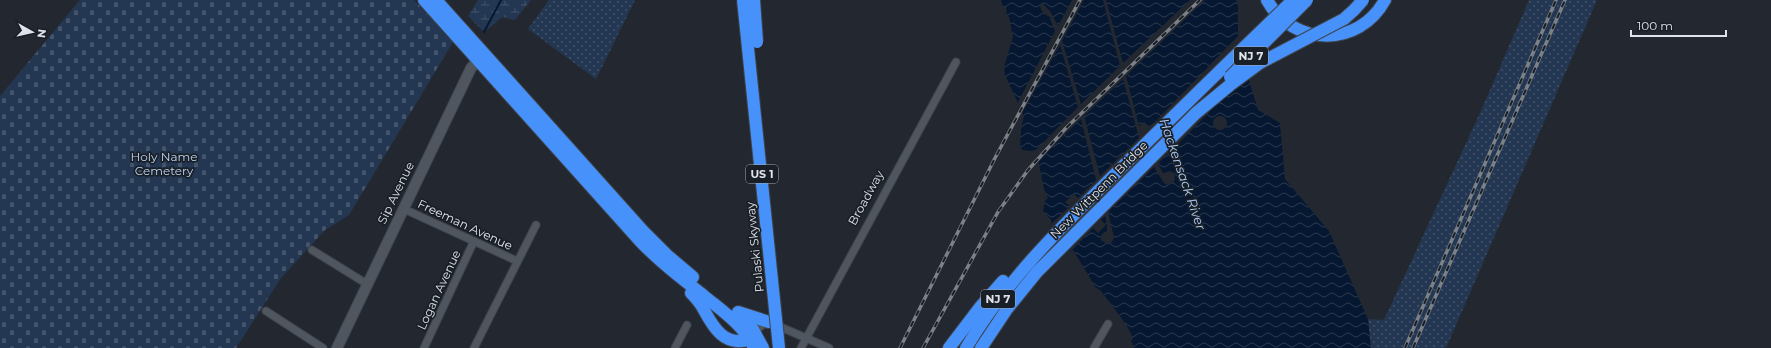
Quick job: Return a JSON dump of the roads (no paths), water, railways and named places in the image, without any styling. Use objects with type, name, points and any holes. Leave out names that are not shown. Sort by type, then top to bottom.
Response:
[{"type":"highway","points":[[424,0],[481,57],[652,240],[667,255],[733,310],[753,340]]},
{"type":"highway","points":[[436,0],[481,57],[635,236],[674,272],[764,348]]},
{"type":"highway","name":"Pulaski Skyway","points":[[743,0],[779,348]]},
{"type":"highway","name":"Pulaski Skyway","points":[[754,0],[787,348]]},
{"type":"highway","points":[[1267,0],[1284,21],[1294,28],[1322,36],[1340,34],[1352,30],[1366,22],[1385,0]]},
{"type":"highway","points":[[1234,57],[1252,33],[1282,0]]},
{"type":"highway","name":"New Wittpenn Bridge","points":[[966,348],[1002,294],[1057,231],[1293,0]]},
{"type":"highway","name":"New Wittpenn Bridge","points":[[981,348],[1007,309],[1046,263],[1307,0]]},
{"type":"highway","points":[[1196,113],[1253,67],[1344,19],[1363,0]]},
{"type":"highway","points":[[1366,22],[1380,0]]},
{"type":"highway","points":[[949,348],[974,315],[1000,285],[1032,251],[1057,231]]},
{"type":"highway","points":[[674,272],[701,305],[721,342],[729,347],[735,348],[753,340]]},
{"type":"highway","points":[[733,310],[769,322]]},
{"type":"street","name":"Sip Avenue","points":[[337,348],[471,68],[481,57]]},
{"type":"street","name":"Broadway","points":[[801,348],[956,62]]},
{"type":"street","name":"Freeman Avenue","points":[[404,209],[517,261]]},
{"type":"street","points":[[474,348],[536,225]]},
{"type":"street","name":"Logan Avenue","points":[[424,348],[474,241]]},
{"type":"street","points":[[312,250],[367,284]]},
{"type":"street","points":[[266,311],[323,348]]},
{"type":"street","points":[[753,340],[762,325],[769,322],[829,348]]},
{"type":"street","points":[[1094,348],[1108,324]]},
{"type":"street","points":[[675,348],[687,325]]},
{"type":"water","name":"Hackensack River","points":[[1001,0],[1236,0],[1238,5],[1238,44],[1258,110],[1280,123],[1285,179],[1329,231],[1368,319],[1371,348],[1134,348],[1123,320],[1100,290],[1096,288],[1073,250],[1060,261],[1051,220],[1043,211],[1045,201],[1048,198],[1044,189],[1036,150],[1023,150],[1020,147],[1021,128],[1024,116],[1005,75],[1004,67],[1013,37],[1006,7],[1003,7]]},
{"type":"waterway","points":[[484,32],[501,0]]},
{"type":"railway","points":[[900,348],[995,158],[1080,0]]},
{"type":"railway","points":[[923,348],[998,212],[1028,170],[1066,128],[1200,0]]},
{"type":"railway","points":[[1405,348],[1556,0]]},
{"type":"railway","points":[[1413,348],[1565,0]]},
{"type":"park label","name":"Holy Name Cemetery","points":[[164,164]]}]
